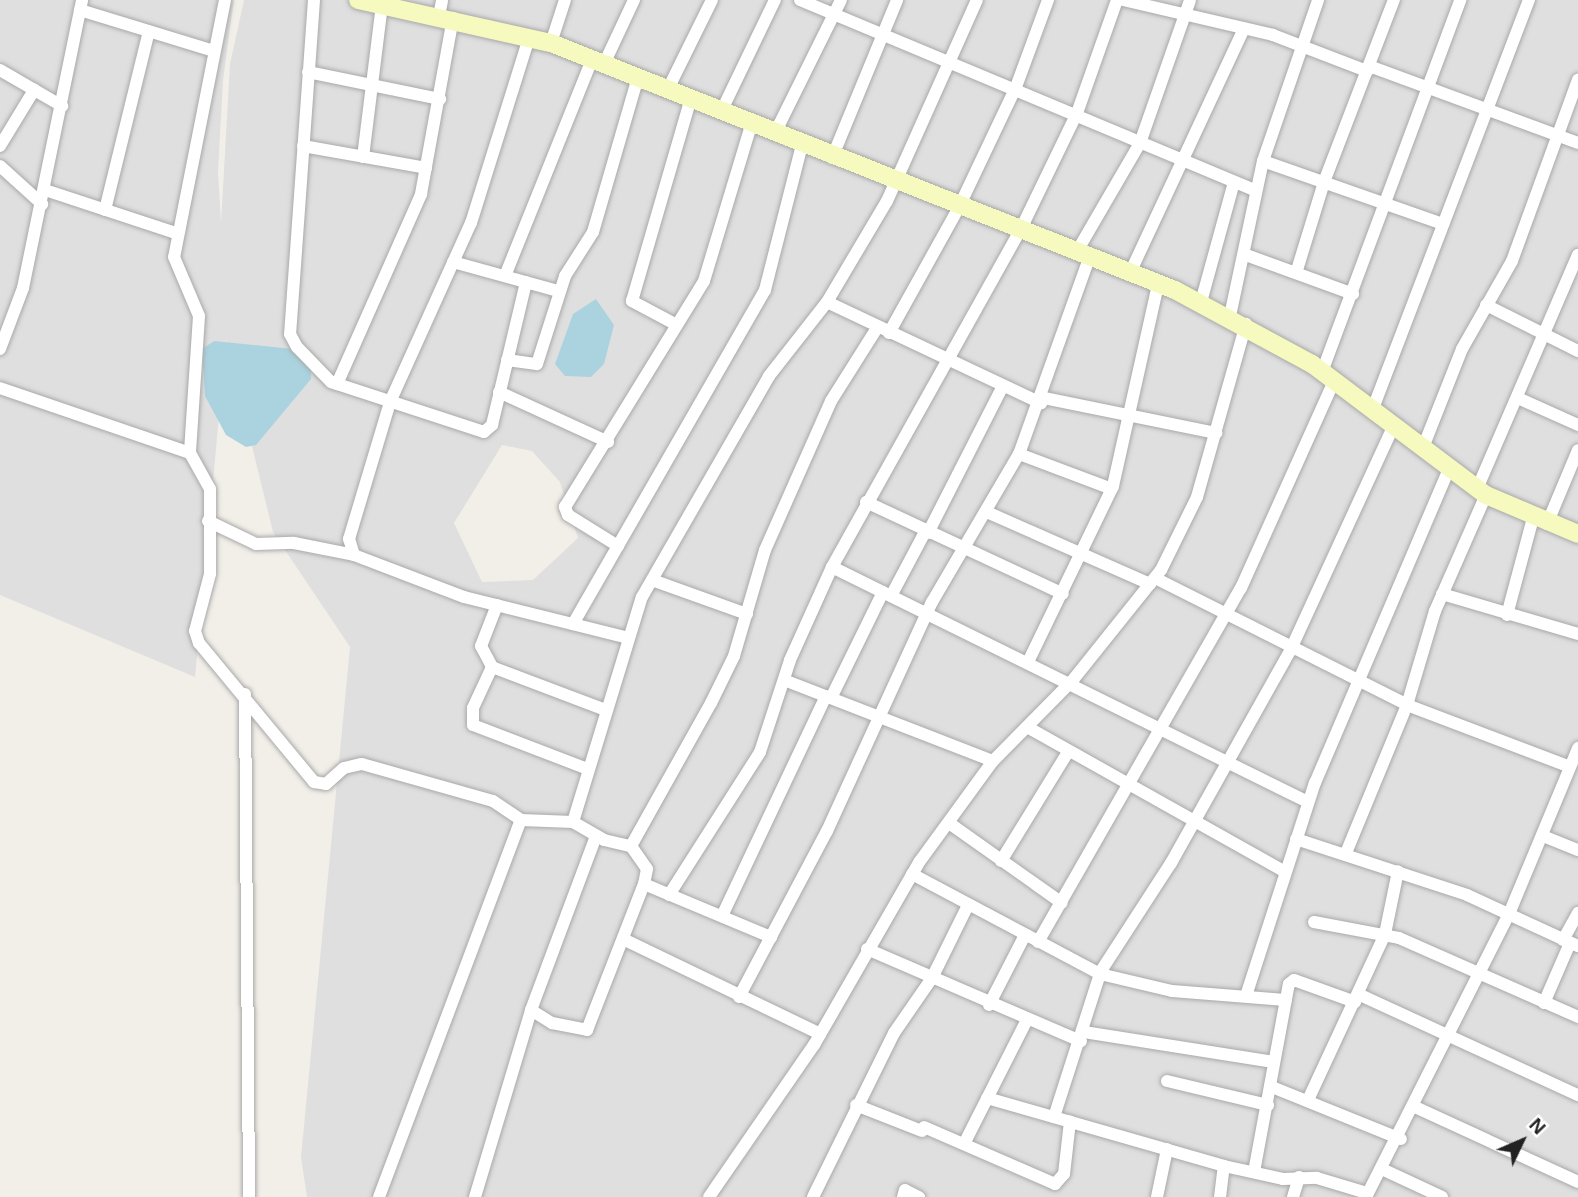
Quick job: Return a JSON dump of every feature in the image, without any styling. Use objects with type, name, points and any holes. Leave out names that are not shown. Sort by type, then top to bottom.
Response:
[{"type":"street","points":[[225,0],[176,233],[176,264],[199,316],[190,453],[210,488],[210,574],[195,631],[216,666],[245,694],[314,782],[326,784],[344,768],[362,764],[492,801],[521,820],[572,822],[596,836],[631,846],[647,869],[644,884],[587,1030],[552,1023],[531,1010]]},
{"type":"street","points":[[314,0],[290,334],[311,364],[337,384],[484,432],[492,425],[526,282]]},
{"type":"street","points":[[358,0],[445,11],[551,43],[895,184],[1201,302],[1238,320],[1328,376],[1422,450],[1482,492],[1540,521],[1578,534]]},
{"type":"street","points":[[551,43],[565,0]]},
{"type":"street","points":[[505,276],[598,62],[634,0]]},
{"type":"street","points":[[668,89],[712,0]]},
{"type":"street","points":[[721,112],[775,0]]},
{"type":"street","points":[[800,0],[884,40],[1016,87],[1256,191]]},
{"type":"street","points":[[775,133],[841,0]]},
{"type":"street","points":[[884,40],[878,34],[897,0]]},
{"type":"street","points":[[572,822],[585,768],[625,638],[652,580],[769,376],[827,302],[895,184],[954,64],[977,0]]},
{"type":"street","points":[[631,846],[712,703],[747,614],[765,550],[831,401],[883,330],[959,207],[1016,87],[1048,0]]},
{"type":"street","points":[[669,895],[760,752],[783,680],[832,567],[1019,233],[1077,113],[1117,0]]},
{"type":"street","points":[[1123,0],[1185,19],[1244,28],[1299,44],[1488,106],[1578,143]]},
{"type":"street","points":[[739,997],[771,937],[926,614],[989,513],[1043,400],[1082,256],[1140,143],[1152,95],[1185,19],[1190,0]]},
{"type":"street","points":[[709,1197],[820,1034],[867,948],[912,874],[993,761],[1072,681],[1152,581],[1183,532],[1216,433],[1238,320],[1256,191],[1263,161],[1299,44],[1318,0]]},
{"type":"street","points":[[1297,270],[1324,182],[1394,0]]},
{"type":"street","points":[[1038,942],[1223,617],[1328,376],[1353,294],[1387,207],[1460,0]]},
{"type":"street","points":[[1372,411],[1529,0]]},
{"type":"street","points":[[0,349],[23,288],[81,5],[149,31],[214,51]]},
{"type":"street","points":[[363,157],[382,5]]},
{"type":"street","points":[[337,384],[408,233],[426,168],[440,99],[445,11]]},
{"type":"street","points":[[1130,273],[1180,159],[1215,100],[1244,28]]},
{"type":"street","points":[[105,210],[149,31]]},
{"type":"street","points":[[354,555],[349,538],[390,402],[453,262],[505,131],[528,38]]},
{"type":"street","points":[[832,158],[884,40]]},
{"type":"street","points":[[0,70],[62,106]]},
{"type":"street","points":[[308,72],[440,99]]},
{"type":"street","points":[[507,360],[537,364],[558,291],[593,232],[638,77]]},
{"type":"street","points":[[1422,450],[1486,305],[1527,224],[1554,135],[1578,80]]},
{"type":"street","points":[[0,146],[34,90]]},
{"type":"street","points":[[675,324],[632,301],[690,101]]},
{"type":"street","points":[[618,546],[565,511],[608,442],[714,255],[751,125]]},
{"type":"street","points":[[573,624],[765,290],[802,145]]},
{"type":"street","points":[[303,146],[426,168]]},
{"type":"street","points":[[1263,161],[1387,207],[1443,224]]},
{"type":"street","points":[[0,166],[41,204]]},
{"type":"street","points":[[1201,302],[1234,182]]},
{"type":"street","points":[[45,190],[176,233]]},
{"type":"street","points":[[1246,255],[1297,270],[1353,294]]},
{"type":"street","points":[[1346,853],[1407,705],[1442,594],[1578,255]]},
{"type":"street","points":[[453,262],[558,291]]},
{"type":"street","points":[[1029,660],[1084,554],[1112,489],[1158,284]]},
{"type":"street","points":[[827,302],[1003,386],[1043,400],[1216,433]]},
{"type":"street","points":[[1486,305],[1578,351]]},
{"type":"street","points":[[722,916],[828,697],[887,594],[927,532],[1003,386]]},
{"type":"street","points":[[0,388],[190,453]]},
{"type":"street","points":[[499,392],[608,442]]},
{"type":"street","points":[[1520,399],[1578,425]]},
{"type":"street","points":[[1054,1117],[1083,1036],[1100,974],[1192,825],[1290,651],[1393,427]]},
{"type":"street","points":[[1507,615],[1540,521],[1578,450]]},
{"type":"street","points":[[1018,454],[1112,489]]},
{"type":"street","points":[[1246,996],[1308,802],[1449,470]]},
{"type":"street","points":[[866,502],[1063,594]]},
{"type":"street","points":[[989,513],[1152,581],[1290,651],[1407,705],[1570,767]]},
{"type":"street","points":[[208,522],[256,544],[294,543],[354,555],[497,605],[625,638]]},
{"type":"street","points":[[832,567],[926,614],[1072,681],[1225,766],[1308,802]]},
{"type":"street","points":[[652,580],[747,614]]},
{"type":"street","points":[[1442,594],[1578,634]]},
{"type":"street","points":[[497,605],[481,646],[492,667],[603,709]]},
{"type":"street","points":[[492,667],[473,708],[473,725],[585,768]]},
{"type":"street","points":[[783,680],[993,761]]},
{"type":"street","points":[[245,694],[249,1197]]},
{"type":"street","points":[[1027,727],[1126,788],[1285,872]]},
{"type":"street","points":[[987,1098],[1224,1166],[1299,1177],[1367,1195],[1401,1139],[1509,914],[1578,748]]},
{"type":"street","points":[[1001,861],[1068,752]]},
{"type":"street","points":[[379,1197],[521,820]]},
{"type":"street","points":[[949,823],[1062,903]]},
{"type":"street","points":[[475,1197],[531,1010],[596,836]]},
{"type":"street","points":[[1543,836],[1578,850]]},
{"type":"street","points":[[1296,839],[1398,871],[1509,914],[1570,943]]},
{"type":"street","points":[[1308,1100],[1385,934],[1398,871]]},
{"type":"street","points":[[912,874],[1100,974],[1172,991],[1286,1000]]},
{"type":"street","points":[[644,884],[771,937]]},
{"type":"street","points":[[813,1197],[856,1105],[932,978],[968,905]]},
{"type":"street","points":[[1544,1003],[1570,943],[1578,913]]},
{"type":"street","points":[[1314,922],[1385,934],[1578,1017]]},
{"type":"street","points":[[989,1005],[1026,935]]},
{"type":"street","points":[[623,939],[820,1034]]},
{"type":"street","points":[[867,948],[989,1005],[1027,1020],[1083,1036],[1274,1062]]},
{"type":"street","points":[[1254,1172],[1272,1087],[1286,1000],[1294,980],[1356,998],[1578,1096]]},
{"type":"street","points":[[965,1142],[1027,1020]]},
{"type":"street","points":[[1167,1081],[1268,1105]]},
{"type":"street","points":[[1272,1087],[1401,1139]]},
{"type":"street","points":[[856,1105],[965,1142],[1055,1184],[1064,1174],[1070,1121]]},
{"type":"street","points":[[1415,1107],[1578,1182]]},
{"type":"street","points":[[1157,1197],[1167,1149]]},
{"type":"street","points":[[1220,1197],[1224,1166]]},
{"type":"street","points":[[1384,1170],[1442,1197]]},
{"type":"street","points":[[1293,1197],[1299,1177]]},
{"type":"street","points":[[903,1197],[905,1190],[919,1197]]},
{"type":"shaded area","points":[[0,0],[234,0],[223,80],[218,172],[221,223],[230,64],[244,0],[1578,0],[1578,946],[1509,918],[1578,952],[1578,1197],[307,1197],[301,1157],[350,647],[273,532],[226,340],[195,677],[0,595]],"holes":[[[502,445],[532,451],[560,482],[578,538],[533,580],[482,582],[454,523]]]},
{"type":"water","points":[[596,299],[614,325],[604,364],[591,377],[565,376],[555,364],[573,314]]},
{"type":"water","points":[[214,341],[293,349],[311,369],[311,379],[256,445],[246,447],[226,435],[205,396],[202,349]]}]
